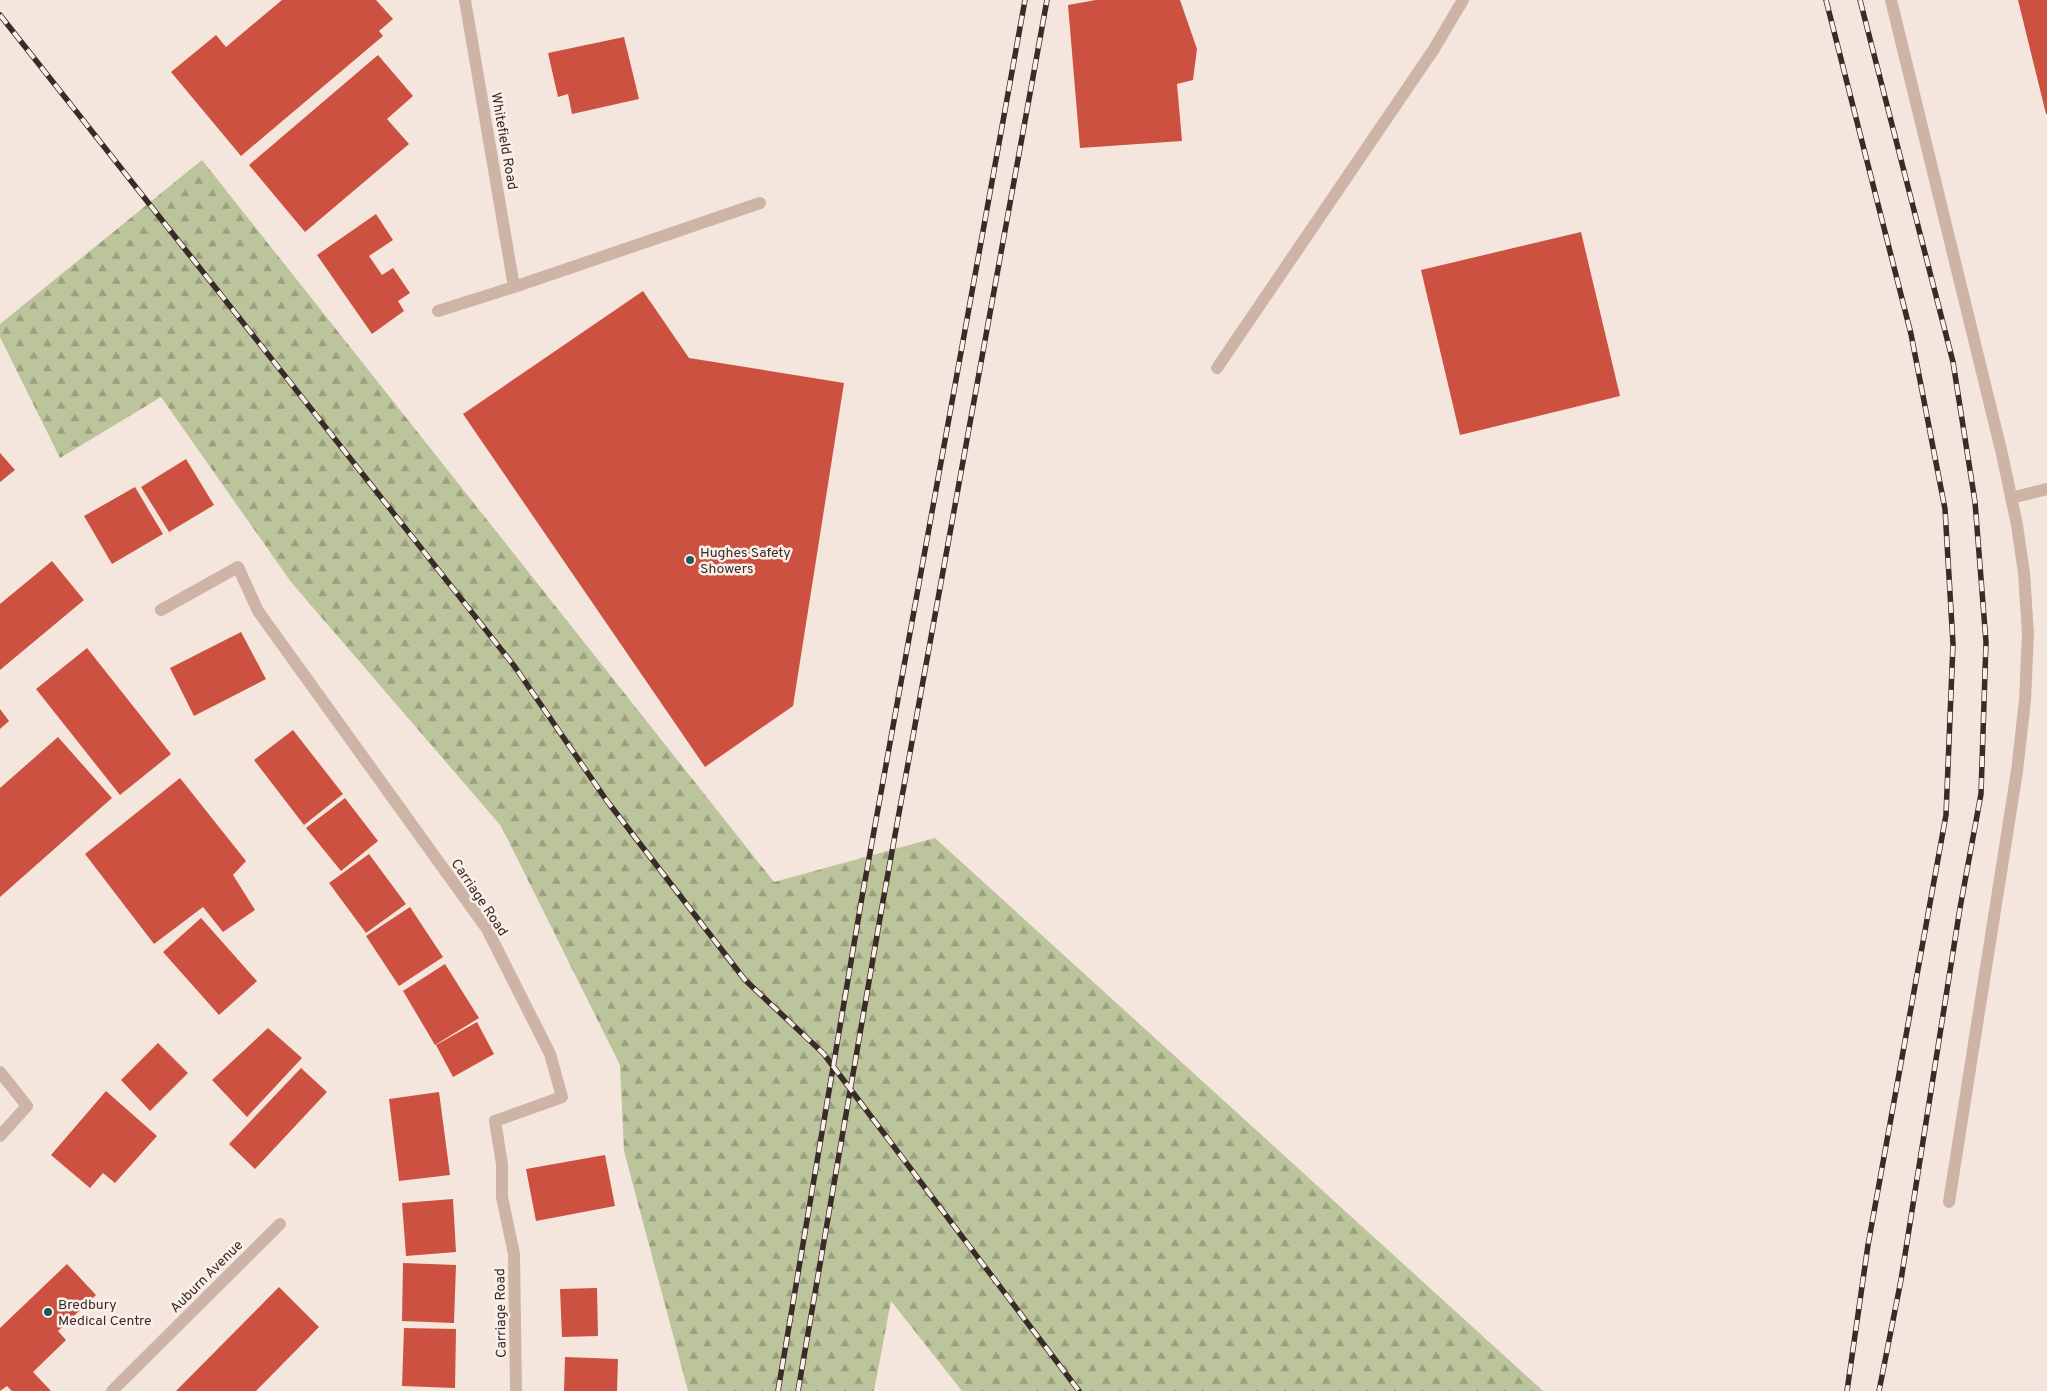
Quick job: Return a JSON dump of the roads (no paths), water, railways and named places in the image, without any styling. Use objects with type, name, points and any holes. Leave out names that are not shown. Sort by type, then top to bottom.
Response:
[{"type":"street","name":"Whitefield Road","points":[[465,0],[514,287]]},
{"type":"street","points":[[1217,368],[1429,57],[1463,0]]},
{"type":"street","points":[[1891,0],[2002,454],[2024,573],[2028,634],[2025,700],[2018,771],[1949,1202]]},
{"type":"street","points":[[438,311],[760,203]]},
{"type":"street","points":[[2011,498],[2047,489]]},
{"type":"street","name":"Carriage Road","points":[[161,610],[238,567],[258,611],[487,929],[550,1054],[562,1097],[495,1121],[502,1164],[502,1197],[514,1254],[516,1391]]},
{"type":"street","points":[[0,1072],[27,1106],[0,1136]]},
{"type":"street","name":"Auburn Avenue","points":[[112,1391],[280,1224]]},
{"type":"railway","points":[[778,1391],[862,897],[1025,0]]},
{"type":"railway","points":[[798,1391],[883,901],[1047,0]]},
{"type":"railway","points":[[1826,0],[1911,334],[1945,509],[1953,644],[1946,815],[1868,1245],[1847,1391]]},
{"type":"railway","points":[[1860,0],[1953,362],[1975,502],[1986,642],[1981,794],[1960,908],[1901,1280],[1879,1391]]},
{"type":"railway","points":[[0,15],[515,667],[607,801],[745,980],[823,1053],[1079,1391]]},
{"type":"place","name":"Hughes Safety Showers","points":[[690,560]]},
{"type":"place","name":"Bredbury Medical Centre","points":[[48,1312]]}]
